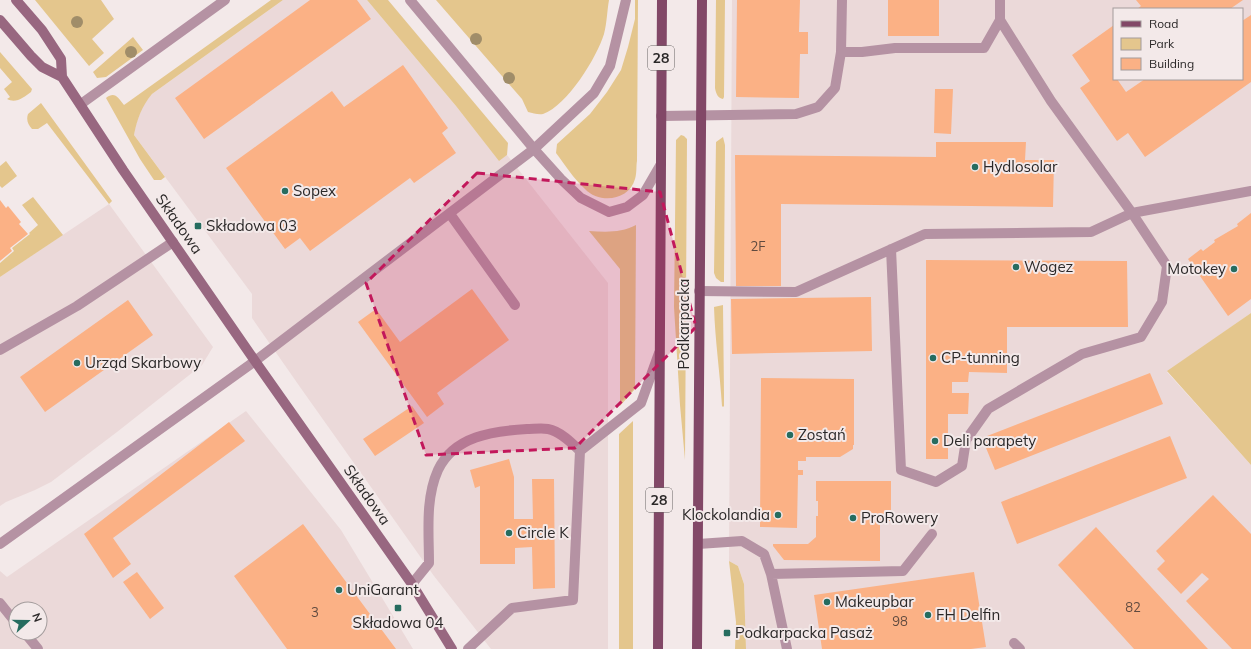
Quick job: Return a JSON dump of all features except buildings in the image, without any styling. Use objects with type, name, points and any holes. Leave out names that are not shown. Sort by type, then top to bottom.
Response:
[{"type":"main road","name":"Podkarpacka","points":[[658,649],[662,0]]},
{"type":"main road","name":"Podkarpacka","points":[[697,649],[702,0]]},
{"type":"street","name":"Składowa","points":[[16,0],[42,30],[61,59],[62,77]]},
{"type":"street","points":[[81,104],[225,0]]},
{"type":"street","points":[[410,0],[534,149],[561,179],[581,198],[609,212],[626,207],[642,195],[661,164]]},
{"type":"street","points":[[0,544],[255,361],[534,149],[594,93],[610,66],[626,0]]},
{"type":"street","points":[[661,116],[796,114],[818,107],[835,88],[841,52],[842,0]]},
{"type":"street","points":[[841,52],[862,52],[895,48],[984,48],[1000,20],[1000,0]]},
{"type":"street","name":"Składowa","points":[[0,20],[42,67],[62,77],[123,170],[412,584],[452,649]]},
{"type":"street","points":[[891,249],[901,470],[936,482],[962,466],[966,440],[988,409],[1082,354],[1141,337],[1162,302],[1167,266],[1132,213],[1051,101],[1000,20]]},
{"type":"street","points":[[700,291],[796,292],[924,234],[1091,232],[1132,213],[1251,191]]},
{"type":"street","points":[[450,214],[515,305]]},
{"type":"street","points":[[0,350],[77,306],[173,242]]},
{"type":"street","points":[[468,649],[512,608],[573,600],[580,451],[641,403],[660,351]]},
{"type":"street","points":[[412,584],[429,564],[429,516],[432,493],[438,471],[455,449],[466,441],[478,436],[513,430],[549,429],[566,438],[580,451]]},
{"type":"street","points":[[771,574],[903,571],[932,534]]},
{"type":"street","points":[[698,544],[742,541],[764,554],[771,574],[787,649]]},
{"type":"street","points":[[0,603],[8,612]]},
{"type":"street","points":[[32,641],[38,649]]},
{"type":"highlighted area","points":[[477,173],[660,192],[696,327],[575,448],[426,455],[366,283]]},
{"type":"shaded area","points":[[283,0],[367,0],[499,160],[507,155],[608,283],[608,649],[491,649],[434,576],[252,318],[252,294],[134,135],[136,124],[143,105],[152,94]]},
{"type":"shaded area","points":[[732,0],[1251,0],[1251,313],[1167,372],[1251,465],[1251,649],[746,649],[744,584],[738,566],[729,561]]},
{"type":"shaded area","points":[[109,204],[213,347],[202,365],[51,482],[0,506],[0,277]]},
{"type":"shaded area","points":[[246,411],[341,530],[413,649],[0,649],[0,571],[7,577]]},
{"type":"green space","points":[[35,0],[101,0],[114,19],[92,39],[104,53],[89,66]]},
{"type":"green space","points":[[271,0],[283,0],[152,94],[145,103],[138,118],[134,135],[165,177],[161,180],[154,180],[140,159],[106,98],[114,95],[124,105]]},
{"type":"green space","points":[[367,0],[388,0],[508,143],[507,155],[499,161],[456,106]]},
{"type":"green space","points":[[436,0],[609,0],[604,34],[588,67],[580,80],[562,101],[552,109],[543,114],[539,114],[528,112],[522,99]]},
{"type":"green space","points":[[635,0],[638,0],[636,174],[632,186],[627,192],[613,198],[598,197],[585,189],[570,172],[556,153],[557,144],[590,114],[607,92],[621,70],[635,19]]},
{"type":"green space","points":[[716,0],[725,0],[723,99],[720,98],[715,88]]},
{"type":"green space","points":[[133,37],[143,50],[106,77],[97,78],[93,72]]},
{"type":"green space","points":[[0,52],[32,89],[26,96],[14,101],[7,99],[10,97],[4,89],[12,82],[0,68]]},
{"type":"green space","points":[[41,103],[112,201],[109,204],[47,123],[38,129],[32,129],[29,126],[27,120],[28,114]]},
{"type":"green space","points":[[681,135],[687,139],[685,460],[674,307],[676,140]]},
{"type":"green space","points":[[723,137],[725,145],[724,282],[721,282],[716,278],[714,273],[716,142]]},
{"type":"green space","points":[[6,161],[17,176],[2,188],[0,186],[0,166]]},
{"type":"green space","points":[[33,197],[63,235],[0,277],[0,263],[14,251],[12,248],[30,234],[29,233],[38,225],[22,205]]},
{"type":"green space","points":[[636,225],[635,389],[620,406],[620,269],[589,231],[619,231]]},
{"type":"green space","points":[[723,305],[723,407],[715,332],[714,307]]},
{"type":"green space","points":[[1251,313],[1251,465],[1167,371]]},
{"type":"green space","points":[[633,421],[633,649],[619,649],[619,434]]},
{"type":"green space","points":[[729,561],[738,566],[744,584],[746,649],[735,649],[736,622]]},
{"type":"place","name":"Hydlosolar","points":[[975,167]]},
{"type":"place","name":"Sopex","points":[[285,191]]},
{"type":"place","name":"Składowa 03","points":[[198,226]]},
{"type":"place","name":"Wogez","points":[[1016,267]]},
{"type":"place","name":"Motokey","points":[[1234,269]]},
{"type":"place","name":"CP-tunning","points":[[933,358]]},
{"type":"place","name":"Urząd Skarbowy","points":[[77,363]]},
{"type":"place","name":"Zostań","points":[[790,435]]},
{"type":"place","name":"Deli parapety","points":[[935,441]]},
{"type":"place","name":"Klockolandia","points":[[778,515]]},
{"type":"place","name":"ProRowery","points":[[853,518]]},
{"type":"place","name":"Circle K","points":[[509,533]]},
{"type":"place","name":"UniGarant","points":[[339,590]]},
{"type":"place","name":"Makeupbar","points":[[827,602]]},
{"type":"place","name":"Składowa 04","points":[[398,608]]},
{"type":"place","name":"FH Delfin","points":[[928,615]]},
{"type":"place","name":"Podkarpacka Pasaż","points":[[727,633]]}]
